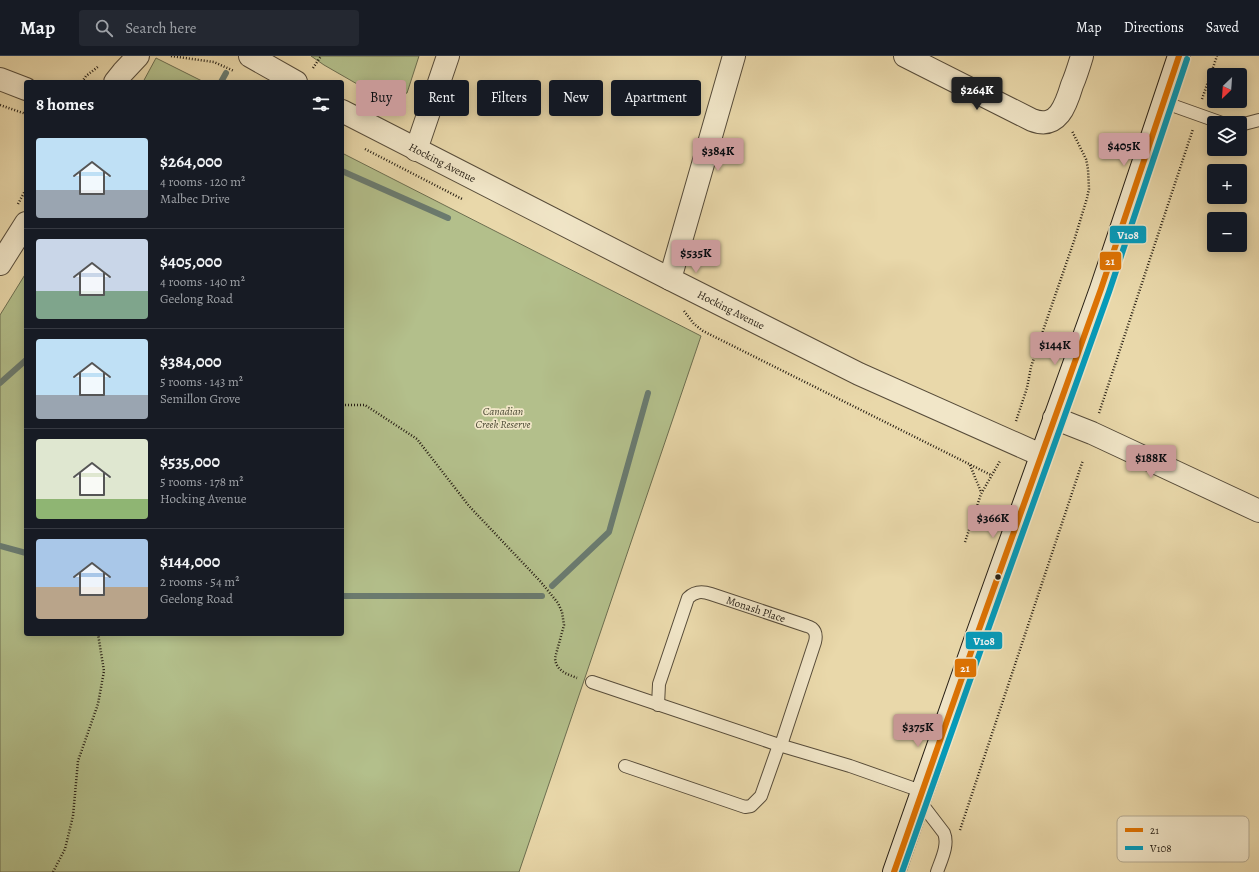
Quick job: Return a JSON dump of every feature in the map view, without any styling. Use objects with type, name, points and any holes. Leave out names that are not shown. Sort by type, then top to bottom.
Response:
[{"type":"street","points":[[116,80],[127,56]]},
{"type":"street","points":[[117,80],[138,56]]},
{"type":"street","points":[[416,150],[448,56]]},
{"type":"street","points":[[670,279],[734,56]]},
{"type":"street","points":[[905,56],[1032,120],[1042,122],[1051,120],[1059,114],[1065,106],[1082,56]]},
{"type":"street","points":[[894,872],[920,795],[1104,281],[1179,56]]},
{"type":"street","points":[[245,65],[290,80]]},
{"type":"street","points":[[0,79],[24,88]]},
{"type":"street","name":"Hocking Avenue","points":[[344,112],[859,374],[1041,455]]},
{"type":"street","points":[[0,264],[24,226]]},
{"type":"street","points":[[1054,418],[1092,433],[1259,511]]},
{"type":"lane","points":[[1163,102],[1207,118]]},
{"type":"lane","points":[[1247,123],[1259,120]]},
{"type":"lane","name":"Monash Place","points":[[658,705],[659,684],[688,598],[693,594],[702,592],[718,596],[811,627],[815,631],[815,642],[780,745]]},
{"type":"lane","points":[[592,682],[780,745],[850,766],[920,795],[946,838],[937,872]]},
{"type":"lane","points":[[625,766],[745,807],[751,806],[761,796],[780,745]]},
{"type":"path","points":[[171,56],[245,65]]},
{"type":"path","points":[[1098,416],[1217,56]]},
{"type":"path","points":[[83,80],[100,64]]},
{"type":"path","points":[[0,105],[24,113]]},
{"type":"path","points":[[965,542],[982,492],[1000,461],[1021,406],[1046,319],[1074,241],[1087,198],[1089,189],[1086,159],[1071,129]]},
{"type":"path","points":[[362,147],[407,171]]},
{"type":"path","points":[[712,335],[991,475]]},
{"type":"path","points":[[344,405],[365,405],[417,439],[469,506],[540,581],[558,603],[562,612],[564,625],[555,658],[556,662],[562,672],[592,682]]},
{"type":"path","points":[[960,831],[1084,460]]},
{"type":"path","points":[[970,464],[982,492]]},
{"type":"path","points":[[53,872],[65,849],[73,816],[78,761],[98,704],[104,671],[98,636]]},
{"type":"green space","points":[[311,56],[419,56],[406,93],[406,80],[356,80],[356,83]]},
{"type":"green space","points":[[156,58],[200,80],[144,80]]},
{"type":"green space","name":"Canadian Creek Reserve","points":[[344,154],[701,336],[519,872],[0,872],[0,315],[24,276],[24,636],[344,636]]},
{"type":"waterway","points":[[222,80],[226,73]]},
{"type":"waterway","points":[[344,172],[448,218]]},
{"type":"waterway","points":[[0,383],[24,362]]},
{"type":"waterway","points":[[552,586],[609,532],[648,393]]},
{"type":"waterway","points":[[0,546],[24,552]]},
{"type":"waterway","points":[[344,596],[542,596]]},
{"type":"transit line","name":"21","points":[[894,872],[1101,289],[1179,56]]},
{"type":"transit line","name":"V108","points":[[902,872],[1109,292],[1187,59]]}]
